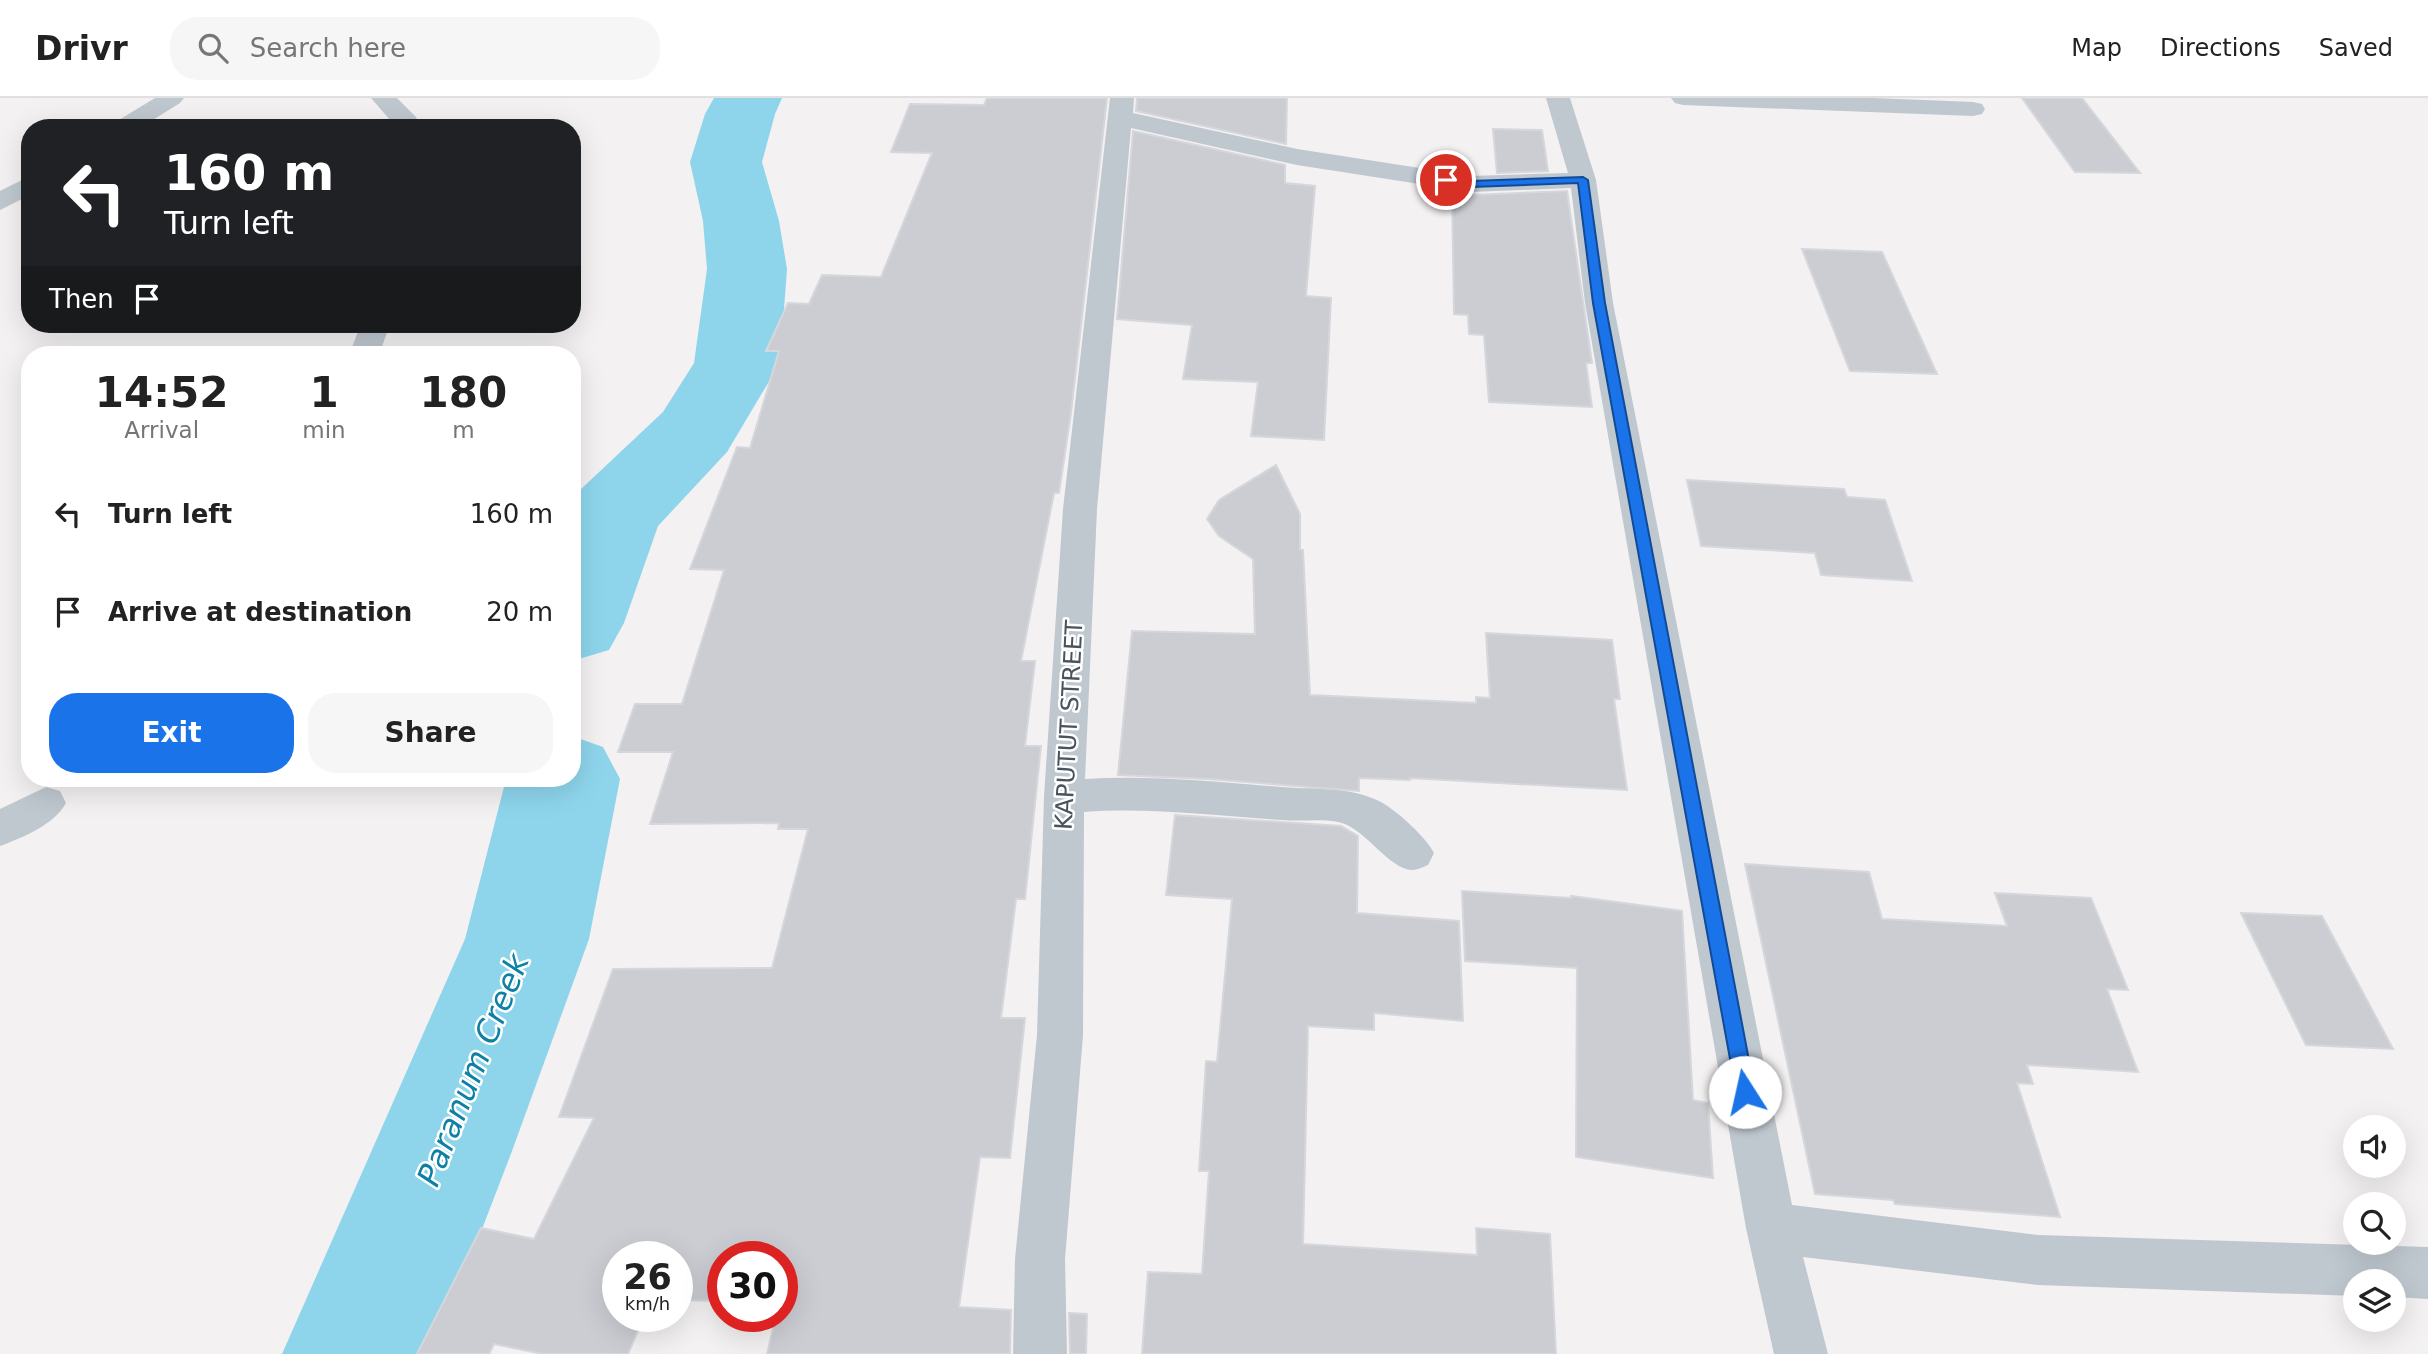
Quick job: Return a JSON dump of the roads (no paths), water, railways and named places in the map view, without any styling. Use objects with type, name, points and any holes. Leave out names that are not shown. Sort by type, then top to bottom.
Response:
[{"type":"street","points":[[138,119],[172,98]]},
{"type":"street","points":[[383,98],[404,119]]},
{"type":"street","points":[[1558,98],[1583,180],[1599,303],[1770,1228],[1801,1354]]},
{"type":"street","points":[[1683,98],[1973,109]]},
{"type":"street","points":[[1122,108],[1297,157],[1471,184],[1583,180]]},
{"type":"street","name":"KAPUTUT STREET","points":[[1040,1354],[1040,1259],[1060,1035],[1064,797],[1080,509],[1122,108]]},
{"type":"street","points":[[0,202],[21,189]]},
{"type":"street","points":[[1064,797],[1119,793],[1200,796],[1284,804],[1331,804],[1367,814],[1413,853]]},
{"type":"street","points":[[0,829],[46,803]]},
{"type":"street","points":[[1770,1228],[2038,1260],[2428,1273]]},
{"type":"waterway","name":"Paranum Creek","points":[[581,599],[614,513],[695,432],[737,363],[747,269],[741,221],[726,162],[740,114],[748,98]]},
{"type":"waterway","name":"Paranum Creek","points":[[358,1354],[443,1151],[527,939],[561,787]]}]
